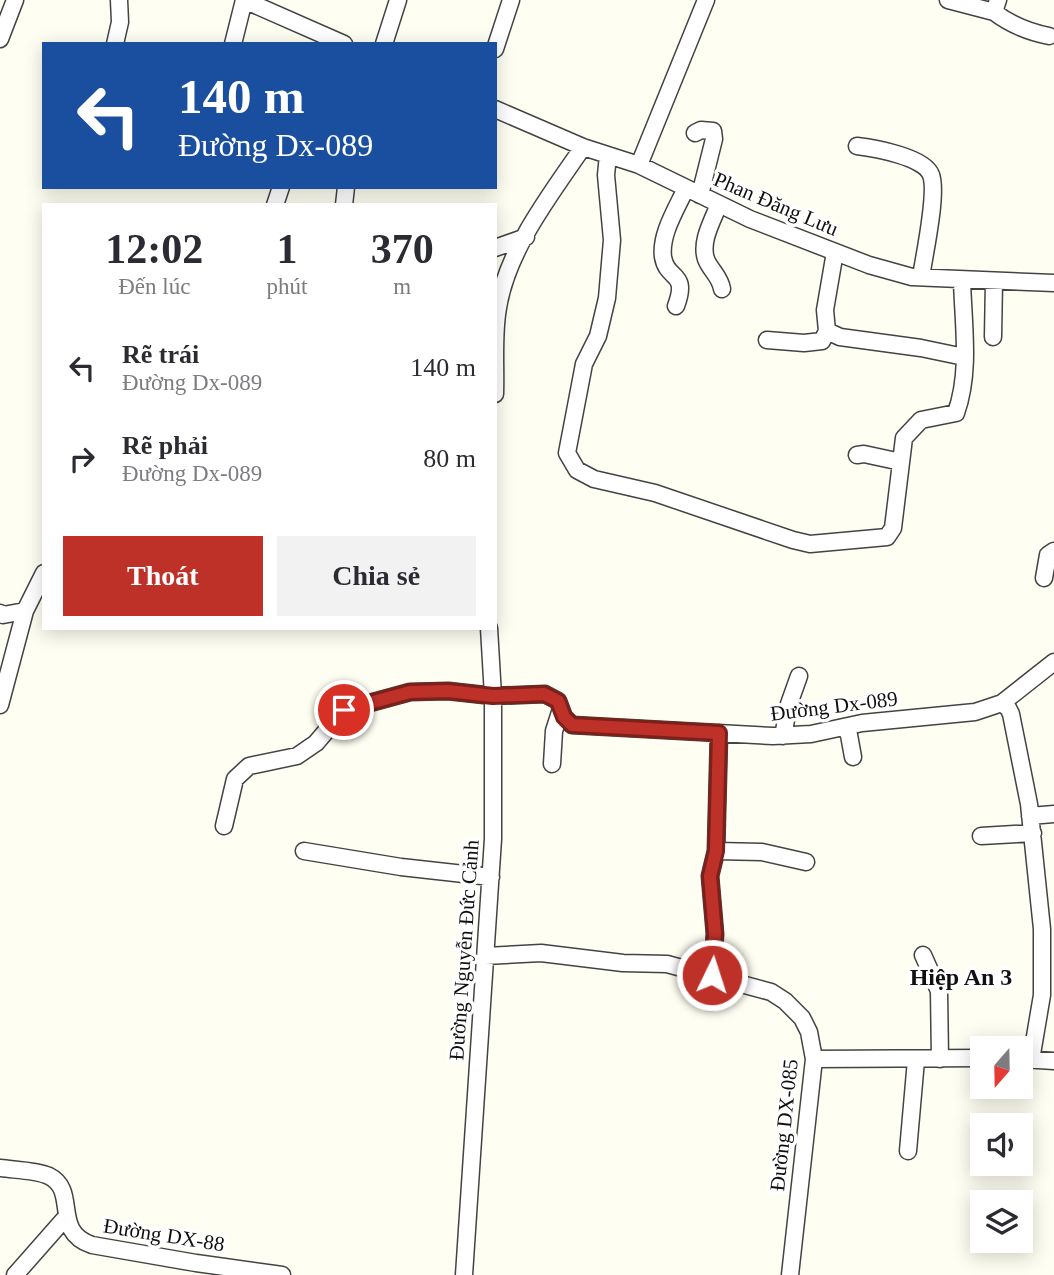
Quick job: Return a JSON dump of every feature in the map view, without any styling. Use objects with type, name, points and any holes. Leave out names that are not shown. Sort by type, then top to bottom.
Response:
[{"type":"street","points":[[0,40],[15,0]]},
{"type":"street","points":[[115,42],[120,22],[119,0]]},
{"type":"street","points":[[234,42],[244,0],[339,42]]},
{"type":"street","points":[[385,42],[398,0]]},
{"type":"street","points":[[497,43],[511,0]]},
{"type":"street","points":[[639,165],[706,0]]},
{"type":"street","points":[[948,0],[996,6],[1016,26],[1049,36]]},
{"type":"street","name":"Phan Đăng Lưu","points":[[497,110],[583,146],[639,165],[750,219],[869,265],[921,277],[1054,283]]},
{"type":"street","points":[[676,306],[681,286],[678,277],[667,268],[663,256],[665,237],[693,191],[714,139],[713,131],[701,130],[695,133]]},
{"type":"street","points":[[497,309],[503,282],[539,212],[583,146]]},
{"type":"street","points":[[857,146],[879,148],[923,165],[931,174],[932,196],[921,277]]},
{"type":"street","points":[[608,155],[606,175],[612,240],[607,298],[597,336],[584,364],[567,453],[577,470],[594,479],[655,493],[810,544],[887,537],[893,528],[904,438],[921,420],[956,413],[964,374],[962,279]]},
{"type":"street","points":[[719,204],[705,242],[706,258],[721,281],[722,289]]},
{"type":"street","points":[[497,247],[526,237]]},
{"type":"street","points":[[767,340],[804,343],[822,341],[827,331],[825,310],[835,252]]},
{"type":"street","points":[[993,337],[994,281]]},
{"type":"street","points":[[827,331],[840,337],[921,348],[964,358]]},
{"type":"street","points":[[857,455],[901,462]]},
{"type":"street","points":[[1044,578],[1048,555],[1054,551]]},
{"type":"street","points":[[0,702],[25,611],[42,577]]},
{"type":"street","points":[[0,621],[0,614],[25,611]]},
{"type":"street","name":"Đường Nguyễn Đức Cảnh","points":[[464,1275],[494,839],[493,696],[489,630]]},
{"type":"street","name":"Đường Dx-089","points":[[224,826],[235,779],[249,766],[297,757],[316,743],[344,710],[410,692],[448,691],[493,696],[544,694],[558,701],[564,717],[572,725],[783,736],[811,734],[862,723],[975,712],[1002,704],[1054,662]]},
{"type":"street","points":[[783,736],[789,704],[799,676]]},
{"type":"street","points":[[1002,704],[1011,714],[1030,816],[1042,929],[1042,995],[1032,1036]]},
{"type":"street","points":[[552,764],[554,731],[561,709]]},
{"type":"street","points":[[845,727],[853,757]]},
{"type":"street","points":[[712,975],[715,934],[710,876],[716,851],[719,733]]},
{"type":"street","points":[[1030,816],[1054,814]]},
{"type":"street","points":[[981,836],[1033,833]]},
{"type":"street","points":[[304,851],[491,877]]},
{"type":"street","points":[[716,851],[762,852],[806,862]]},
{"type":"street","name":"Đường DX-085","points":[[485,956],[541,953],[623,963],[667,964],[771,992],[785,1001],[802,1018],[809,1032],[814,1059],[790,1275]]},
{"type":"street","points":[[923,955],[939,991],[940,1059]]},
{"type":"street","points":[[814,1059],[970,1058]]},
{"type":"street","points":[[908,1151],[912,1079],[916,1060]]},
{"type":"street","points":[[1033,1060],[1054,1062]]},
{"type":"street","name":"Đường DX-88","points":[[0,1168],[48,1176],[62,1191],[73,1235],[79,1241],[277,1275]]},
{"type":"street","points":[[15,1275],[67,1216]]},
{"type":"district","name":"Hiệp An 3","points":[[961,977]]},
{"type":"route","points":[[344,710],[410,692],[448,691],[493,696],[544,694],[558,701],[564,717],[572,725],[719,733],[716,851],[710,876],[715,934],[712,975]]}]
